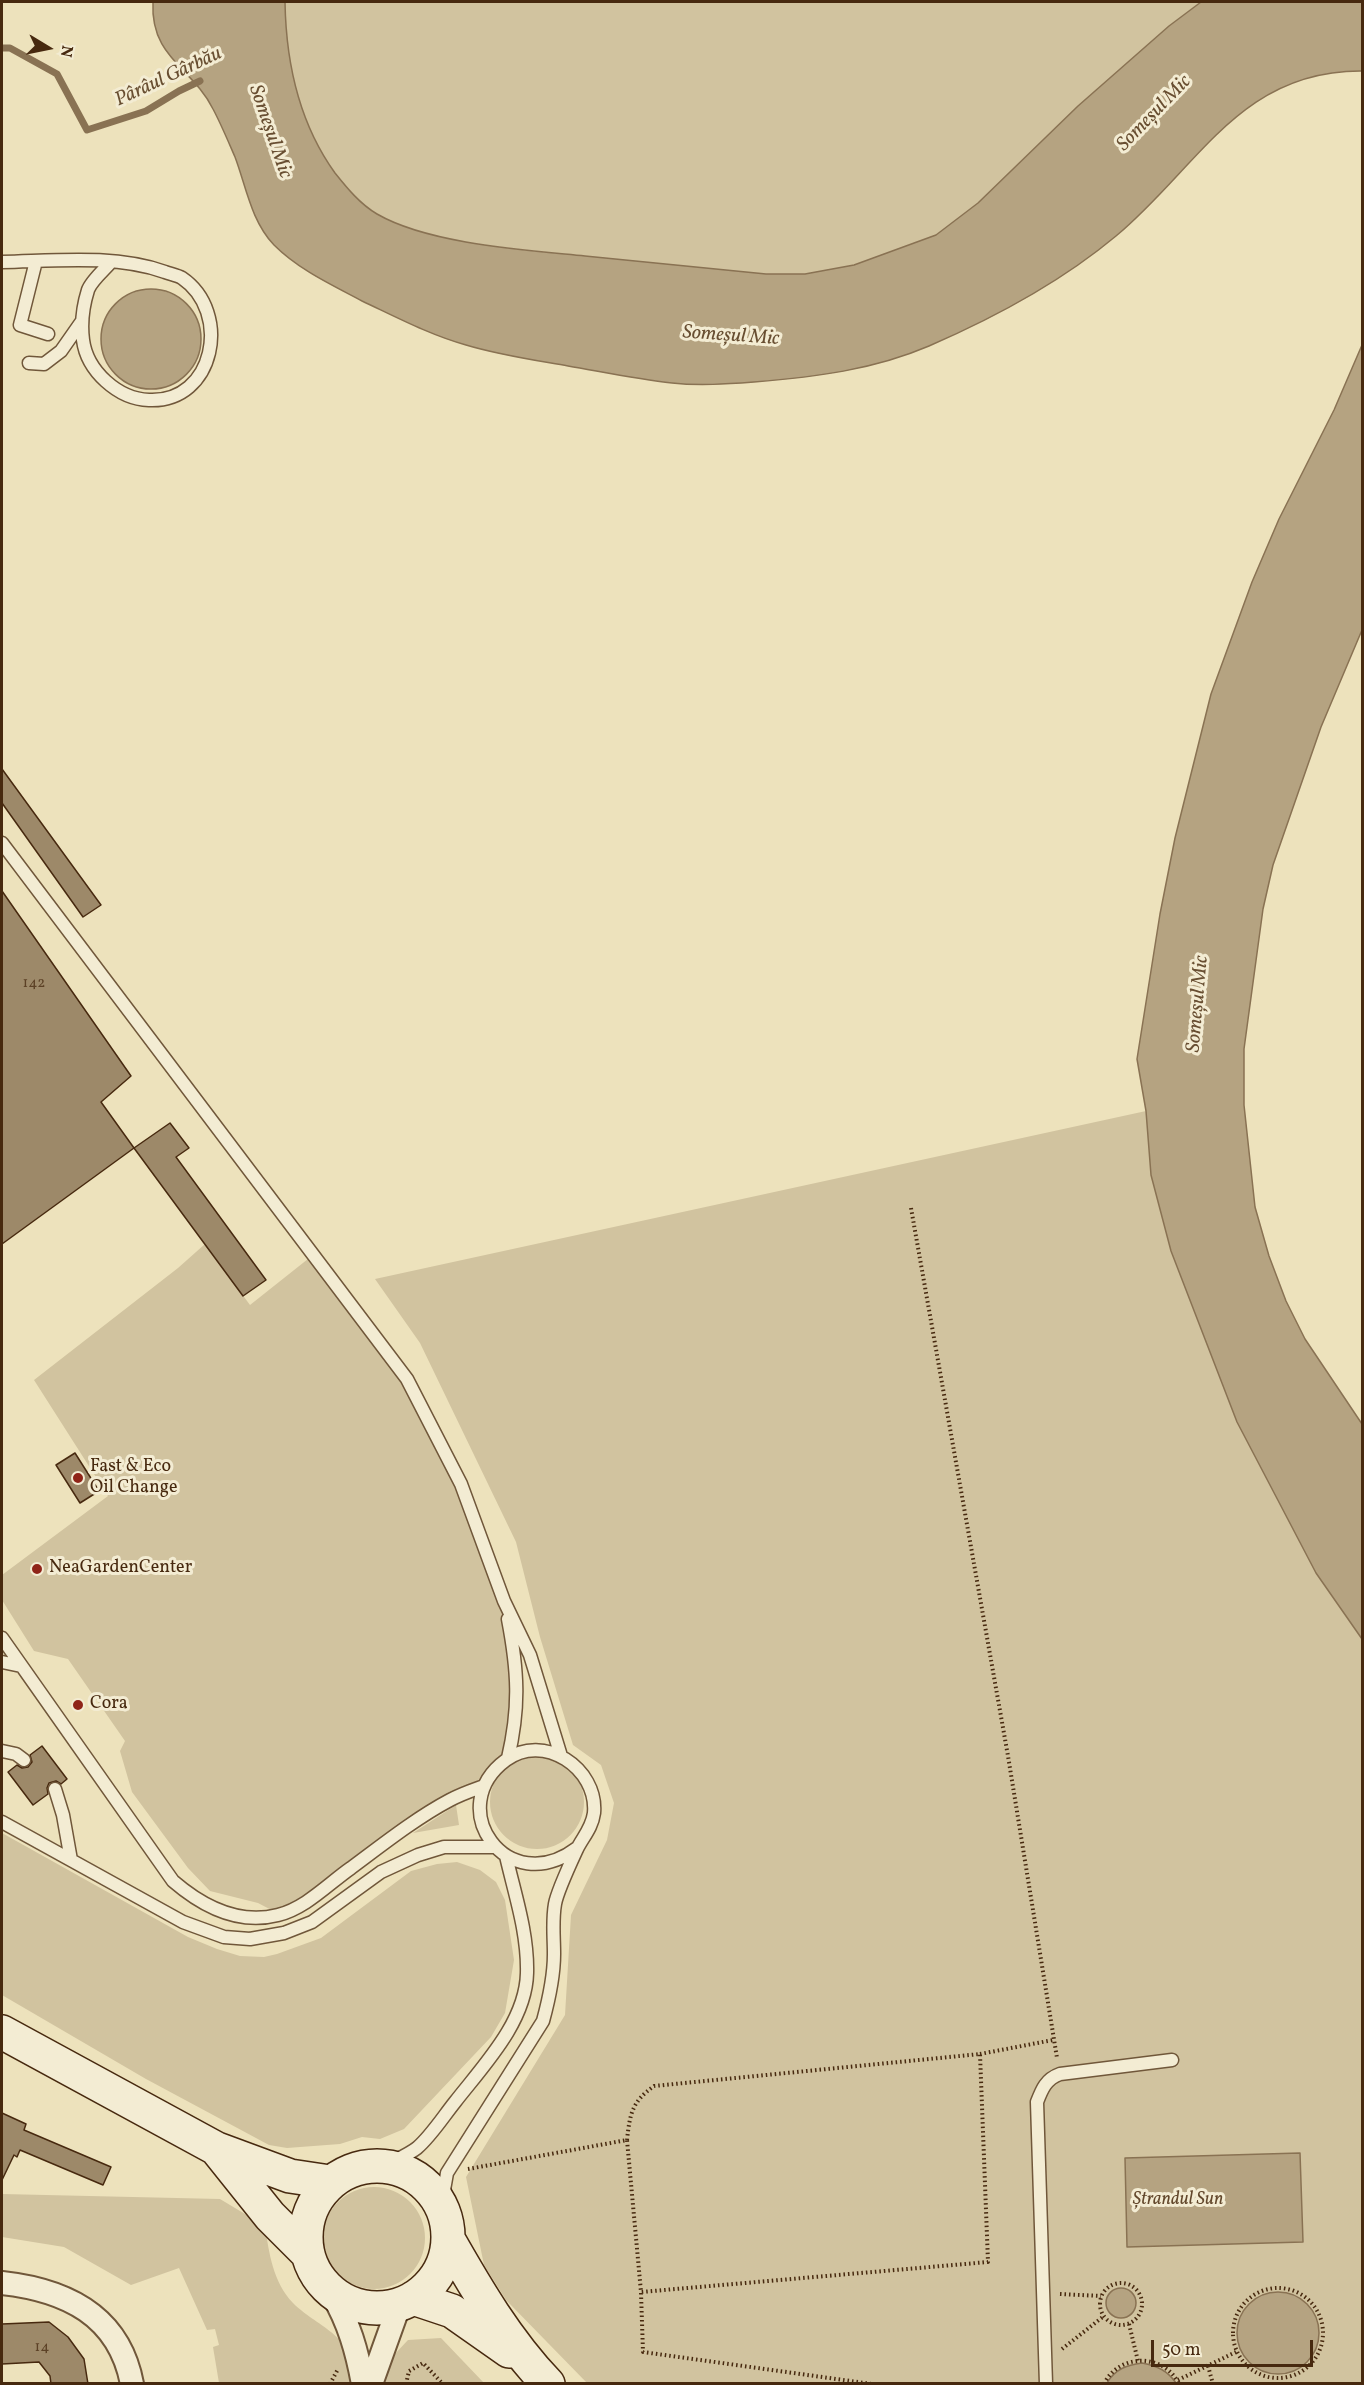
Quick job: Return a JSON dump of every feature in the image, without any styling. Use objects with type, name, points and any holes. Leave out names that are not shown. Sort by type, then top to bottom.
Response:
[{"type":"main road","points":[[2,2031],[217,2150],[290,2176],[330,2182]]},
{"type":"main road","points":[[217,2150],[270,2216],[308,2254]]},
{"type":"main road","points":[[385,2166],[408,2172],[426,2184],[441,2207],[447,2223],[448,2239],[443,2263],[434,2280],[422,2292],[406,2300],[364,2307],[347,2303],[332,2294],[317,2277],[308,2254],[304,2232],[309,2214],[318,2197],[330,2182],[358,2168],[385,2166]]},
{"type":"main road","points":[[448,2239],[476,2289],[539,2374]]},
{"type":"main road","points":[[406,2300],[452,2311],[539,2374]]},
{"type":"street","points":[[2,2283],[24,2285],[59,2296],[84,2308],[104,2323],[121,2347],[132,2384]]},
{"type":"street","points":[[332,2294],[346,2320],[358,2351],[363,2384]]},
{"type":"street","points":[[371,2384],[406,2300]]},
{"type":"lane","points":[[2,262],[80,260],[111,262],[146,265],[182,278],[206,303],[212,332],[208,356],[197,380],[177,397],[148,400],[122,393],[103,380],[90,360],[83,342],[82,320],[88,288],[111,262]]},
{"type":"lane","points":[[36,261],[20,325],[48,334]]},
{"type":"lane","points":[[29,363],[44,364],[60,351],[82,320]]},
{"type":"lane","points":[[2,843],[407,1379],[461,1484],[504,1600],[530,1655],[561,1756]]},
{"type":"lane","points":[[504,1600],[516,1662],[517,1710],[508,1758]]},
{"type":"lane","points":[[2,1638],[173,1881],[193,1898],[220,1911],[265,1918],[281,1915],[319,1893],[348,1870],[450,1800],[484,1786]]},
{"type":"lane","points":[[2,1662],[21,1666]]},
{"type":"lane","points":[[441,2207],[447,2173],[543,2021],[550,1996],[554,1956],[555,1901],[577,1848],[588,1833],[594,1812],[592,1792],[584,1775],[574,1764],[561,1756],[548,1751],[532,1750],[508,1758],[494,1770],[484,1786],[480,1801],[480,1818],[486,1834],[495,1847],[520,1863],[533,1865],[564,1858],[577,1848]]},
{"type":"lane","points":[[2,1751],[16,1754],[24,1760]]},
{"type":"lane","points":[[55,1789],[63,1815],[71,1860]]},
{"type":"lane","points":[[2,1822],[183,1922],[224,1937],[250,1939],[284,1933],[312,1922],[381,1872],[418,1855],[444,1847],[495,1847]]},
{"type":"lane","points":[[385,2166],[415,2150],[425,2139],[487,2061],[518,2011],[525,1988],[523,1924],[506,1856]]},
{"type":"lane","points":[[1046,2384],[1037,2102],[1044,2086],[1052,2077],[1060,2074],[1172,2060]]},
{"type":"path","points":[[911,1208],[1008,1756],[1060,2074]]},
{"type":"path","points":[[872,2384],[643,2352],[641,2292],[627,2140],[632,2108],[641,2095],[654,2086],[980,2054],[1053,2040]]},
{"type":"path","points":[[641,2292],[988,2262],[980,2054]]},
{"type":"path","points":[[447,2173],[627,2140]]},
{"type":"path","points":[[1116,2283],[1130,2284],[1136,2288],[1142,2301],[1142,2308],[1135,2320],[1129,2324],[1115,2324],[1104,2316],[1100,2310],[1101,2296],[1105,2290],[1116,2283]]},
{"type":"path","points":[[1278,2287],[1293,2289],[1316,2308],[1322,2321],[1323,2336],[1316,2357],[1300,2373],[1286,2378],[1271,2378],[1257,2373],[1245,2364],[1236,2352],[1233,2337],[1234,2322],[1239,2308],[1250,2296],[1263,2289],[1278,2287]]},
{"type":"path","points":[[1043,2293],[1101,2296]]},
{"type":"path","points":[[1046,2362],[1104,2316]]},
{"type":"path","points":[[1129,2324],[1138,2361]]},
{"type":"path","points":[[1104,2384],[1117,2368],[1138,2361],[1157,2363],[1169,2370],[1179,2382],[1236,2352]]},
{"type":"path","points":[[406,2384],[409,2371],[423,2363],[443,2384]]},
{"type":"path","points":[[1208,2366],[1214,2384]]},
{"type":"green space","points":[[285,2],[1201,2],[1169,26],[1078,106],[978,203],[936,235],[854,265],[805,274],[766,274],[486,245],[417,231],[377,214],[359,201],[335,173],[312,134],[292,70]]},
{"type":"green space","name":"Ștrandul Sun","points":[[1146,1111],[1151,1175],[1171,1251],[1237,1422],[1316,1573],[1362,1639],[1362,2383],[587,2383],[506,2300],[484,2265],[466,2177],[565,2015],[571,1915],[607,1840],[614,1803],[601,1765],[573,1745],[540,1637],[516,1542],[420,1343],[375,1279]]},
{"type":"green space","points":[[205,1244],[250,1305],[313,1255],[407,1379],[461,1484],[504,1601],[516,1662],[508,1758],[484,1786],[450,1800],[281,1915],[258,1903],[210,1891],[188,1868],[132,1792],[120,1751],[125,1741],[68,1659],[34,1651],[2,1600],[2,1575],[108,1496],[34,1380],[178,1268]]},
{"type":"green space","points":[[537,1755],[555,1759],[570,1769],[580,1784],[584,1802],[580,1820],[570,1835],[555,1845],[537,1849],[519,1845],[504,1835],[494,1820],[490,1802],[494,1784],[504,1769],[519,1759]]},
{"type":"green space","points":[[456,1805],[459,1825],[413,1833]]},
{"type":"green space","points":[[2,1833],[188,1937],[240,1956],[264,1957],[321,1938],[411,1871],[437,1864],[457,1862],[480,1870],[496,1882],[505,1900],[514,1960],[505,2013],[491,2037],[404,2129],[380,2139],[362,2137],[340,2144],[287,2148],[269,2145],[146,2079],[2,1995]]},
{"type":"green space","points":[[374,2187],[393,2191],[410,2202],[421,2219],[425,2238],[421,2257],[410,2274],[393,2285],[374,2289],[355,2285],[338,2274],[327,2257],[323,2238],[327,2219],[338,2202],[355,2191]]},
{"type":"green space","points":[[2,2194],[220,2199],[265,2226],[276,2277],[293,2303],[335,2335],[343,2344],[349,2354],[352,2367],[351,2383],[219,2383],[213,2347],[219,2345],[215,2329],[207,2330],[179,2268],[131,2285],[64,2247],[2,2237]]},
{"type":"green space","points":[[441,2338],[484,2383],[384,2383],[393,2356],[408,2340]]},
{"type":"water","name":"Someșul Mic","points":[[153,2],[285,2],[292,70],[312,134],[335,173],[354,195],[377,214],[398,224],[450,239],[507,248],[766,274],[805,274],[854,265],[936,235],[978,203],[1078,106],[1169,26],[1201,2],[1362,2],[1362,71],[1320,75],[1284,87],[1252,105],[1224,128],[1145,209],[1095,253],[1073,269],[1003,311],[954,335],[887,361],[843,371],[754,382],[682,384],[478,349],[439,336],[362,301],[294,262],[266,236],[254,214],[235,157],[205,95],[165,50],[158,37],[154,21]]},
{"type":"water","points":[[151,289],[170,293],[186,304],[197,320],[201,339],[197,358],[186,374],[170,385],[151,389],[132,385],[116,374],[105,358],[101,339],[105,320],[116,304],[132,293]]},
{"type":"water","name":"Someșul Mic","points":[[1362,345],[1362,630],[1321,727],[1273,865],[1263,909],[1244,1049],[1244,1105],[1255,1207],[1269,1256],[1286,1301],[1305,1339],[1362,1424],[1362,1639],[1316,1573],[1237,1422],[1171,1251],[1151,1175],[1146,1111],[1137,1059],[1160,914],[1175,838],[1211,694],[1252,582],[1279,519],[1334,410]]},
{"type":"water","points":[[1300,2153],[1303,2242],[1127,2247],[1125,2158]]},
{"type":"water","points":[[1121,2288],[1127,2289],[1135,2297],[1135,2309],[1127,2317],[1121,2318],[1115,2317],[1107,2309],[1106,2303],[1107,2297],[1115,2289]]},
{"type":"water","points":[[1278,2292],[1294,2295],[1307,2304],[1316,2317],[1319,2333],[1316,2349],[1307,2362],[1294,2371],[1278,2374],[1262,2371],[1249,2362],[1240,2349],[1237,2333],[1240,2317],[1249,2304],[1262,2295]]},
{"type":"water","points":[[1142,2363],[1161,2369],[1176,2383],[1107,2383],[1114,2374],[1122,2369]]},
{"type":"building","points":[[2,769],[101,905],[83,917],[2,803]]},
{"type":"building","points":[[2,891],[131,1076],[101,1102],[134,1148],[2,1244]]},
{"type":"building","points":[[170,1123],[189,1148],[176,1157],[266,1280],[243,1296],[134,1148]]},
{"type":"building","name":"Fast & Eco Oil Change","points":[[75,1453],[99,1491],[80,1503],[56,1465]]},
{"type":"building","points":[[42,1746],[67,1779],[61,1784],[56,1781],[49,1783],[48,1794],[33,1805],[8,1772],[17,1765],[22,1768],[28,1767],[32,1762],[30,1755]]},
{"type":"building","points":[[2,2113],[26,2124],[24,2130],[111,2167],[103,2185],[20,2150],[17,2157],[14,2155],[2,2180]]},
{"type":"building","points":[[49,2322],[68,2337],[84,2359],[88,2384],[51,2384],[50,2376],[39,2362],[2,2364],[2,2324]]},
{"type":"waterway","name":"Pârâul Gârbău","points":[[2,48],[10,48],[57,74],[87,130],[146,111],[200,81]]},
{"type":"place","name":"Fast & Eco Oil Change","points":[[78,1478]]},
{"type":"place","name":"NeaGardenCenter","points":[[37,1569]]},
{"type":"place","name":"Cora","points":[[78,1705]]}]
